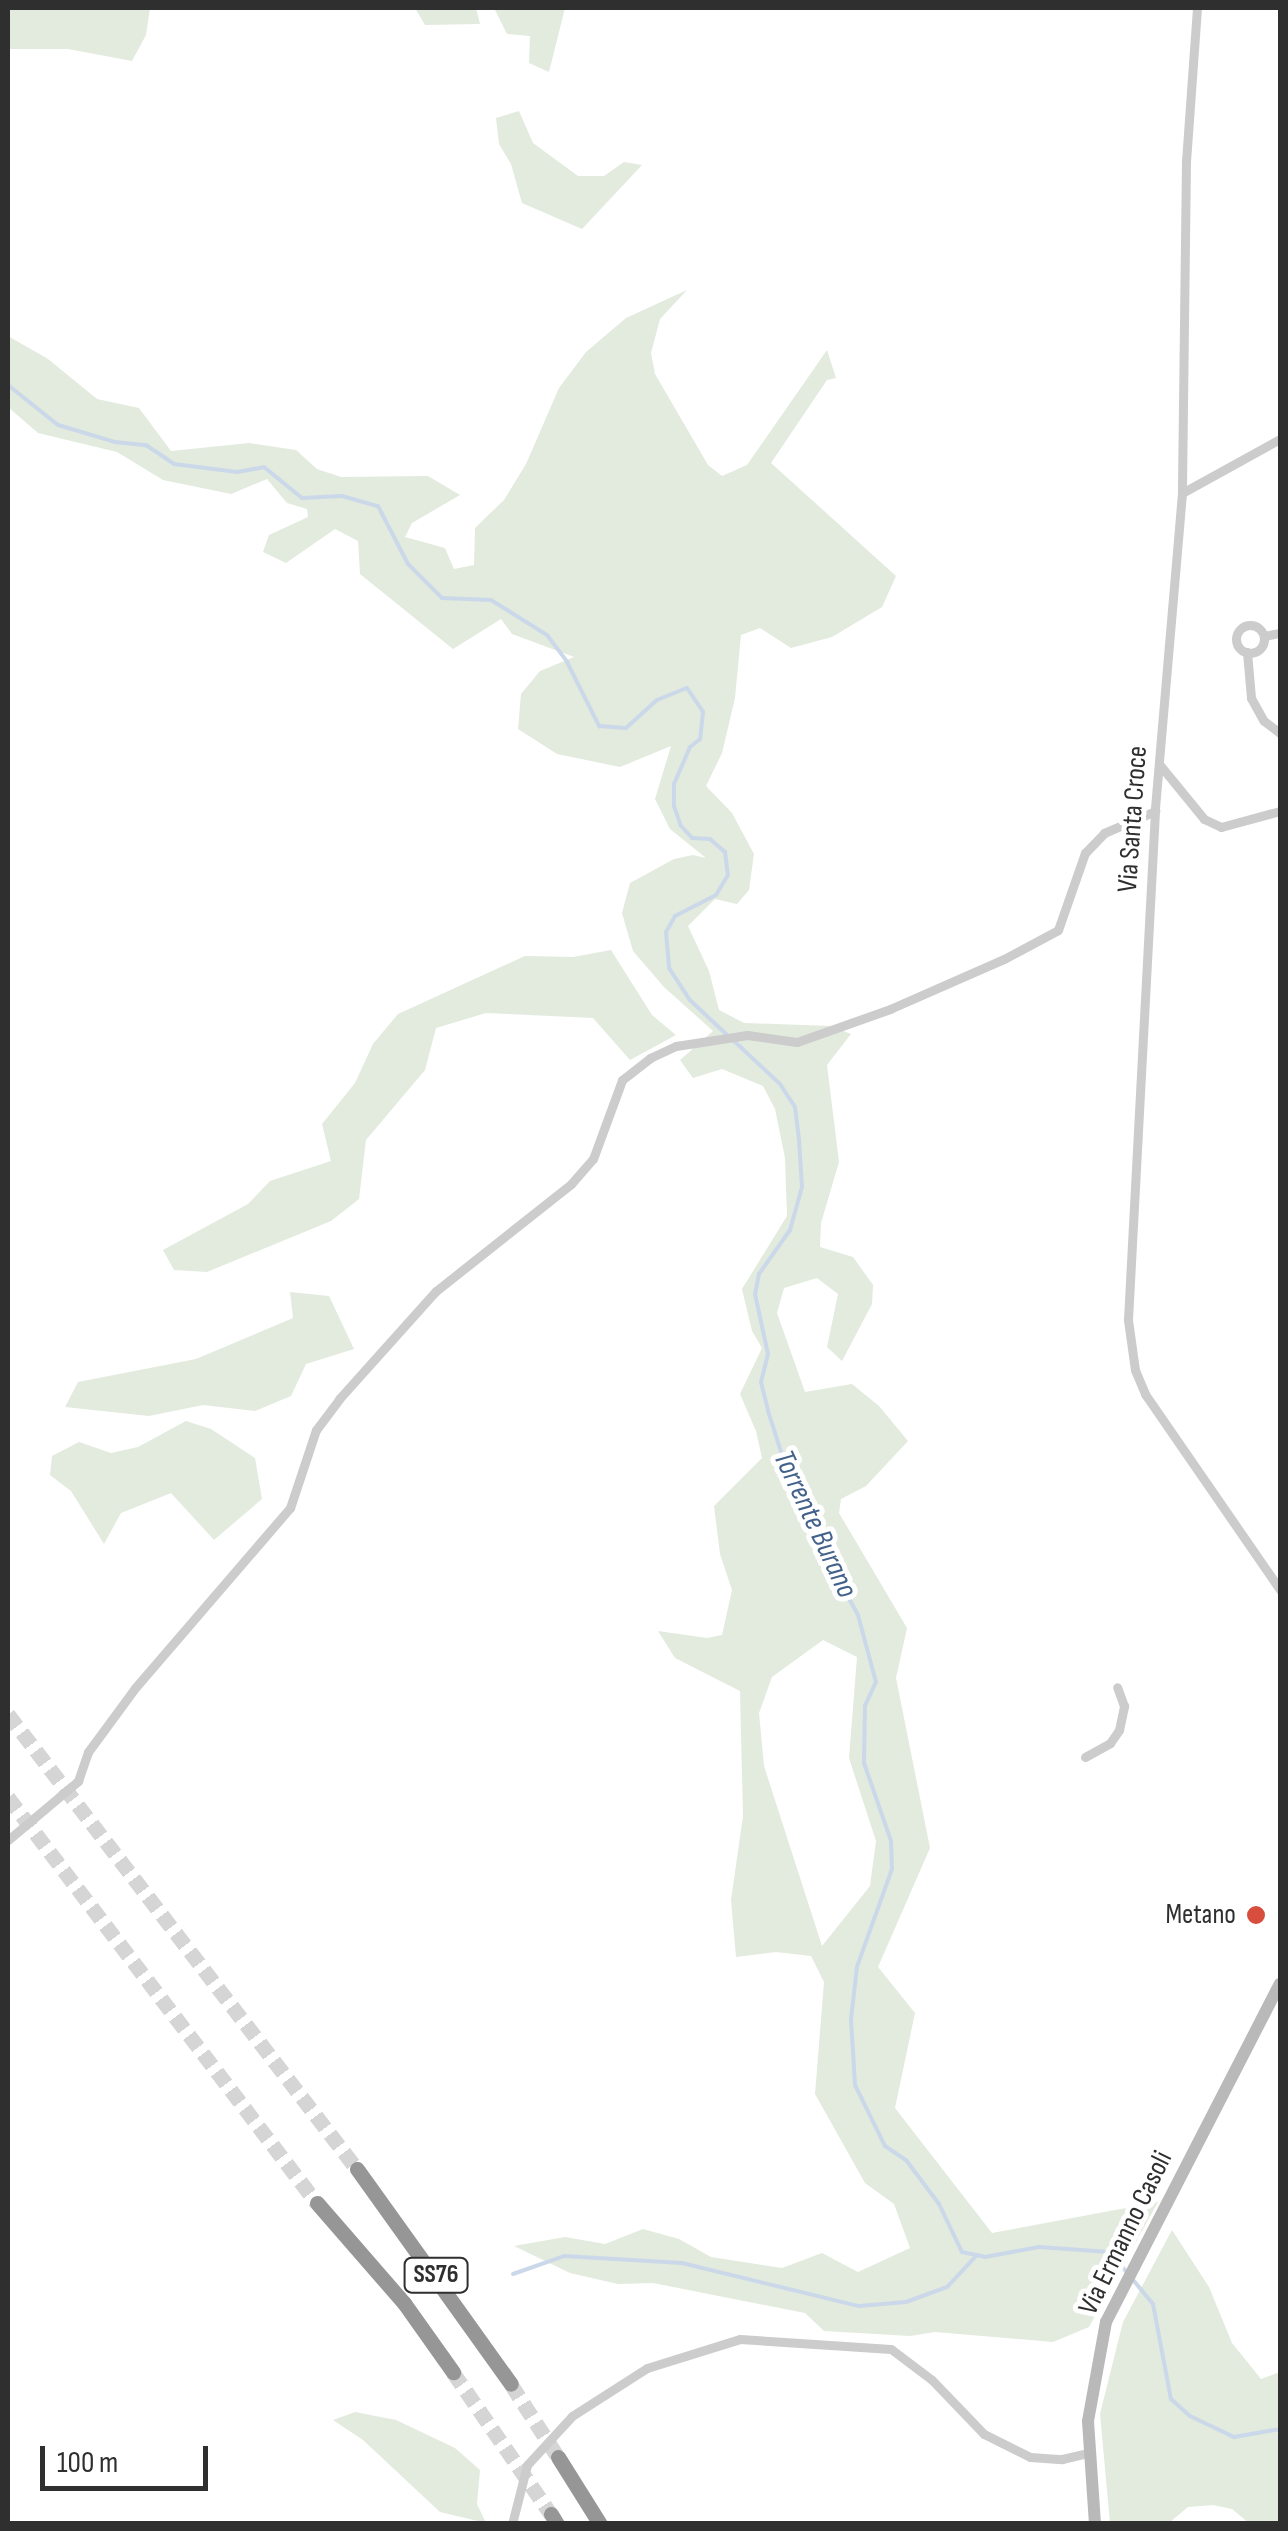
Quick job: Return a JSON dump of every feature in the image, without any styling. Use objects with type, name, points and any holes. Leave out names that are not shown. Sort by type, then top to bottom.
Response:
[{"type":"highway","name":"SS76","points":[[357,2169],[511,2384]]},
{"type":"highway","name":"SS76","points":[[317,2202],[404,2303],[454,2372]]},
{"type":"highway","points":[[558,2457],[600,2524]]},
{"type":"main road","name":"Via Ermanno Casoli","points":[[1096,2524],[1088,2453],[1100,2352],[1122,2285],[1280,1984]]},
{"type":"street","name":"Via Santa Croce","points":[[1197,8],[1186,160],[1182,492],[1155,812],[1128,1320],[1135,1370],[1145,1394],[1280,1590]]},
{"type":"street","points":[[1182,492],[1280,439]]},
{"type":"street","points":[[1182,473],[1199,484]]},
{"type":"street","points":[[1264,636],[1251,625],[1239,631],[1237,644],[1247,652],[1251,698],[1264,721],[1280,734]]},
{"type":"street","points":[[1264,636],[1280,632]]},
{"type":"street","points":[[1247,652],[1260,649],[1264,636]]},
{"type":"street","points":[[1159,764],[1204,819],[1221,828],[1280,811]]},
{"type":"street","points":[[8,1840],[78,1781],[88,1752],[135,1688],[290,1508],[316,1430],[339,1399],[436,1291],[572,1184],[593,1159],[622,1080],[650,1058],[676,1046],[747,1035],[798,1042],[890,1009],[1058,930],[1085,852],[1104,833],[1155,812]]},
{"type":"street","points":[[1086,1756],[1110,1743],[1118,1730],[1124,1706],[1117,1687]]},
{"type":"street","points":[[512,2524],[527,2465],[572,2416],[647,2368],[740,2338],[890,2350],[932,2380],[984,2434],[1030,2457],[1062,2459],[1088,2453]]},
{"type":"shaded area","points":[[8,8],[150,8],[146,35],[132,61],[68,49],[8,49]]},
{"type":"shaded area","points":[[415,8],[476,8],[480,24],[425,25]]},
{"type":"shaded area","points":[[494,8],[565,8],[549,72],[529,63],[530,36],[507,34]]},
{"type":"shaded area","points":[[519,111],[533,143],[578,176],[604,176],[624,162],[642,165],[582,229],[522,203],[511,164],[499,144],[496,118]]},
{"type":"shaded area","points":[[687,290],[660,319],[651,353],[655,374],[708,465],[722,476],[747,465],[827,350],[836,378],[827,380],[771,463],[896,576],[882,607],[832,637],[791,648],[760,628],[741,635],[735,698],[722,753],[706,786],[732,813],[754,854],[749,890],[737,904],[715,899],[688,926],[709,971],[719,1010],[744,1023],[831,1026],[851,1034],[827,1065],[839,1162],[821,1223],[820,1247],[853,1257],[873,1285],[872,1304],[842,1361],[827,1347],[838,1294],[817,1278],[784,1288],[777,1313],[805,1392],[852,1384],[879,1406],[908,1441],[866,1486],[841,1499],[839,1513],[907,1628],[896,1678],[930,1848],[878,1967],[915,2013],[895,2108],[992,2233],[1158,2202],[1089,2327],[1053,2342],[935,2332],[910,2336],[824,2331],[805,2313],[653,2283],[618,2284],[570,2273],[514,2246],[565,2237],[605,2244],[643,2229],[679,2239],[711,2257],[782,2268],[822,2253],[858,2272],[910,2248],[894,2204],[865,2183],[815,2094],[824,1982],[811,1956],[776,1952],[736,1957],[731,1900],[743,1816],[740,1691],[675,1658],[658,1631],[707,1638],[722,1635],[732,1590],[720,1554],[714,1506],[762,1458],[756,1431],[740,1394],[762,1348],[752,1331],[742,1289],[787,1216],[785,1158],[775,1109],[763,1086],[722,1069],[693,1078],[680,1060],[713,1031],[664,987],[633,951],[622,913],[630,883],[674,859],[693,855],[706,858],[670,829],[655,799],[671,746],[620,767],[557,754],[518,729],[521,694],[540,671],[574,657],[512,634],[501,619],[453,649],[360,574],[358,541],[335,529],[286,563],[263,552],[269,535],[308,517],[307,509],[287,503],[267,479],[231,494],[163,480],[117,452],[38,433],[8,407],[8,336],[48,359],[97,399],[139,408],[171,451],[249,443],[296,450],[317,469],[341,477],[428,476],[460,495],[412,523],[405,537],[445,548],[454,569],[474,565],[475,528],[504,500],[526,464],[559,388],[586,352],[626,318]],"holes":[[[823,1640],[857,1657],[849,1758],[876,1841],[870,1886],[822,1946],[764,1766],[759,1713],[772,1677]]]},
{"type":"shaded area","points":[[611,950],[652,1015],[676,1035],[630,1060],[593,1018],[486,1013],[436,1028],[425,1070],[366,1140],[359,1199],[331,1221],[207,1272],[174,1270],[163,1250],[248,1204],[270,1181],[331,1161],[322,1124],[355,1083],[373,1044],[398,1014],[525,956],[573,957]]},
{"type":"shaded area","points":[[290,1292],[329,1296],[354,1349],[306,1364],[291,1396],[255,1411],[203,1405],[149,1416],[65,1407],[78,1382],[196,1359],[293,1318]]},
{"type":"shaded area","points":[[186,1421],[211,1429],[255,1458],[262,1499],[214,1540],[171,1493],[121,1513],[104,1544],[71,1491],[50,1475],[52,1456],[79,1442],[111,1453],[138,1447]]},
{"type":"shaded area","points":[[1172,2230],[1209,2287],[1232,2343],[1261,2379],[1280,2372],[1280,2523],[1249,2523],[1232,2509],[1213,2505],[1188,2507],[1169,2523],[1110,2523],[1100,2414],[1123,2322]]},
{"type":"shaded area","points":[[355,2412],[396,2420],[455,2448],[480,2470],[477,2504],[486,2523],[440,2512],[363,2440],[333,2420]]},
{"type":"waterway","name":"Torrente Burano","points":[[8,385],[58,425],[115,442],[146,445],[174,464],[237,472],[264,467],[302,498],[342,496],[378,506],[408,564],[442,598],[491,600],[547,635],[567,662],[599,726],[626,728],[657,700],[687,688],[703,712],[700,739],[690,747],[674,784],[674,806],[681,826],[692,838],[710,839],[725,852],[728,875],[716,895],[675,916],[666,932],[669,968],[690,1000],[727,1035]]},
{"type":"waterway","name":"Torrente Burano","points":[[734,1041],[780,1084],[795,1107],[799,1140],[802,1187],[790,1230],[759,1274],[755,1294],[768,1354],[761,1382],[799,1508],[858,1615],[876,1682],[865,1706],[864,1763],[891,1841],[892,1869],[857,1967],[851,2019],[855,2085],[885,2146],[906,2160],[939,2204],[962,2252],[985,2257],[1039,2247],[1110,2252],[1153,2304],[1171,2399],[1190,2416],[1234,2437],[1280,2429]]},
{"type":"waterway","points":[[513,2274],[564,2256],[682,2263],[859,2306],[906,2302],[947,2287],[977,2255]]},
{"type":"tunnel","points":[[8,1714],[357,2169]]},
{"type":"tunnel","points":[[8,1797],[317,2203]]},
{"type":"tunnel","points":[[453,2372],[551,2514]]},
{"type":"tunnel","points":[[511,2384],[558,2457]]},
{"type":"place","name":"Metano","points":[[1256,1915]]}]
